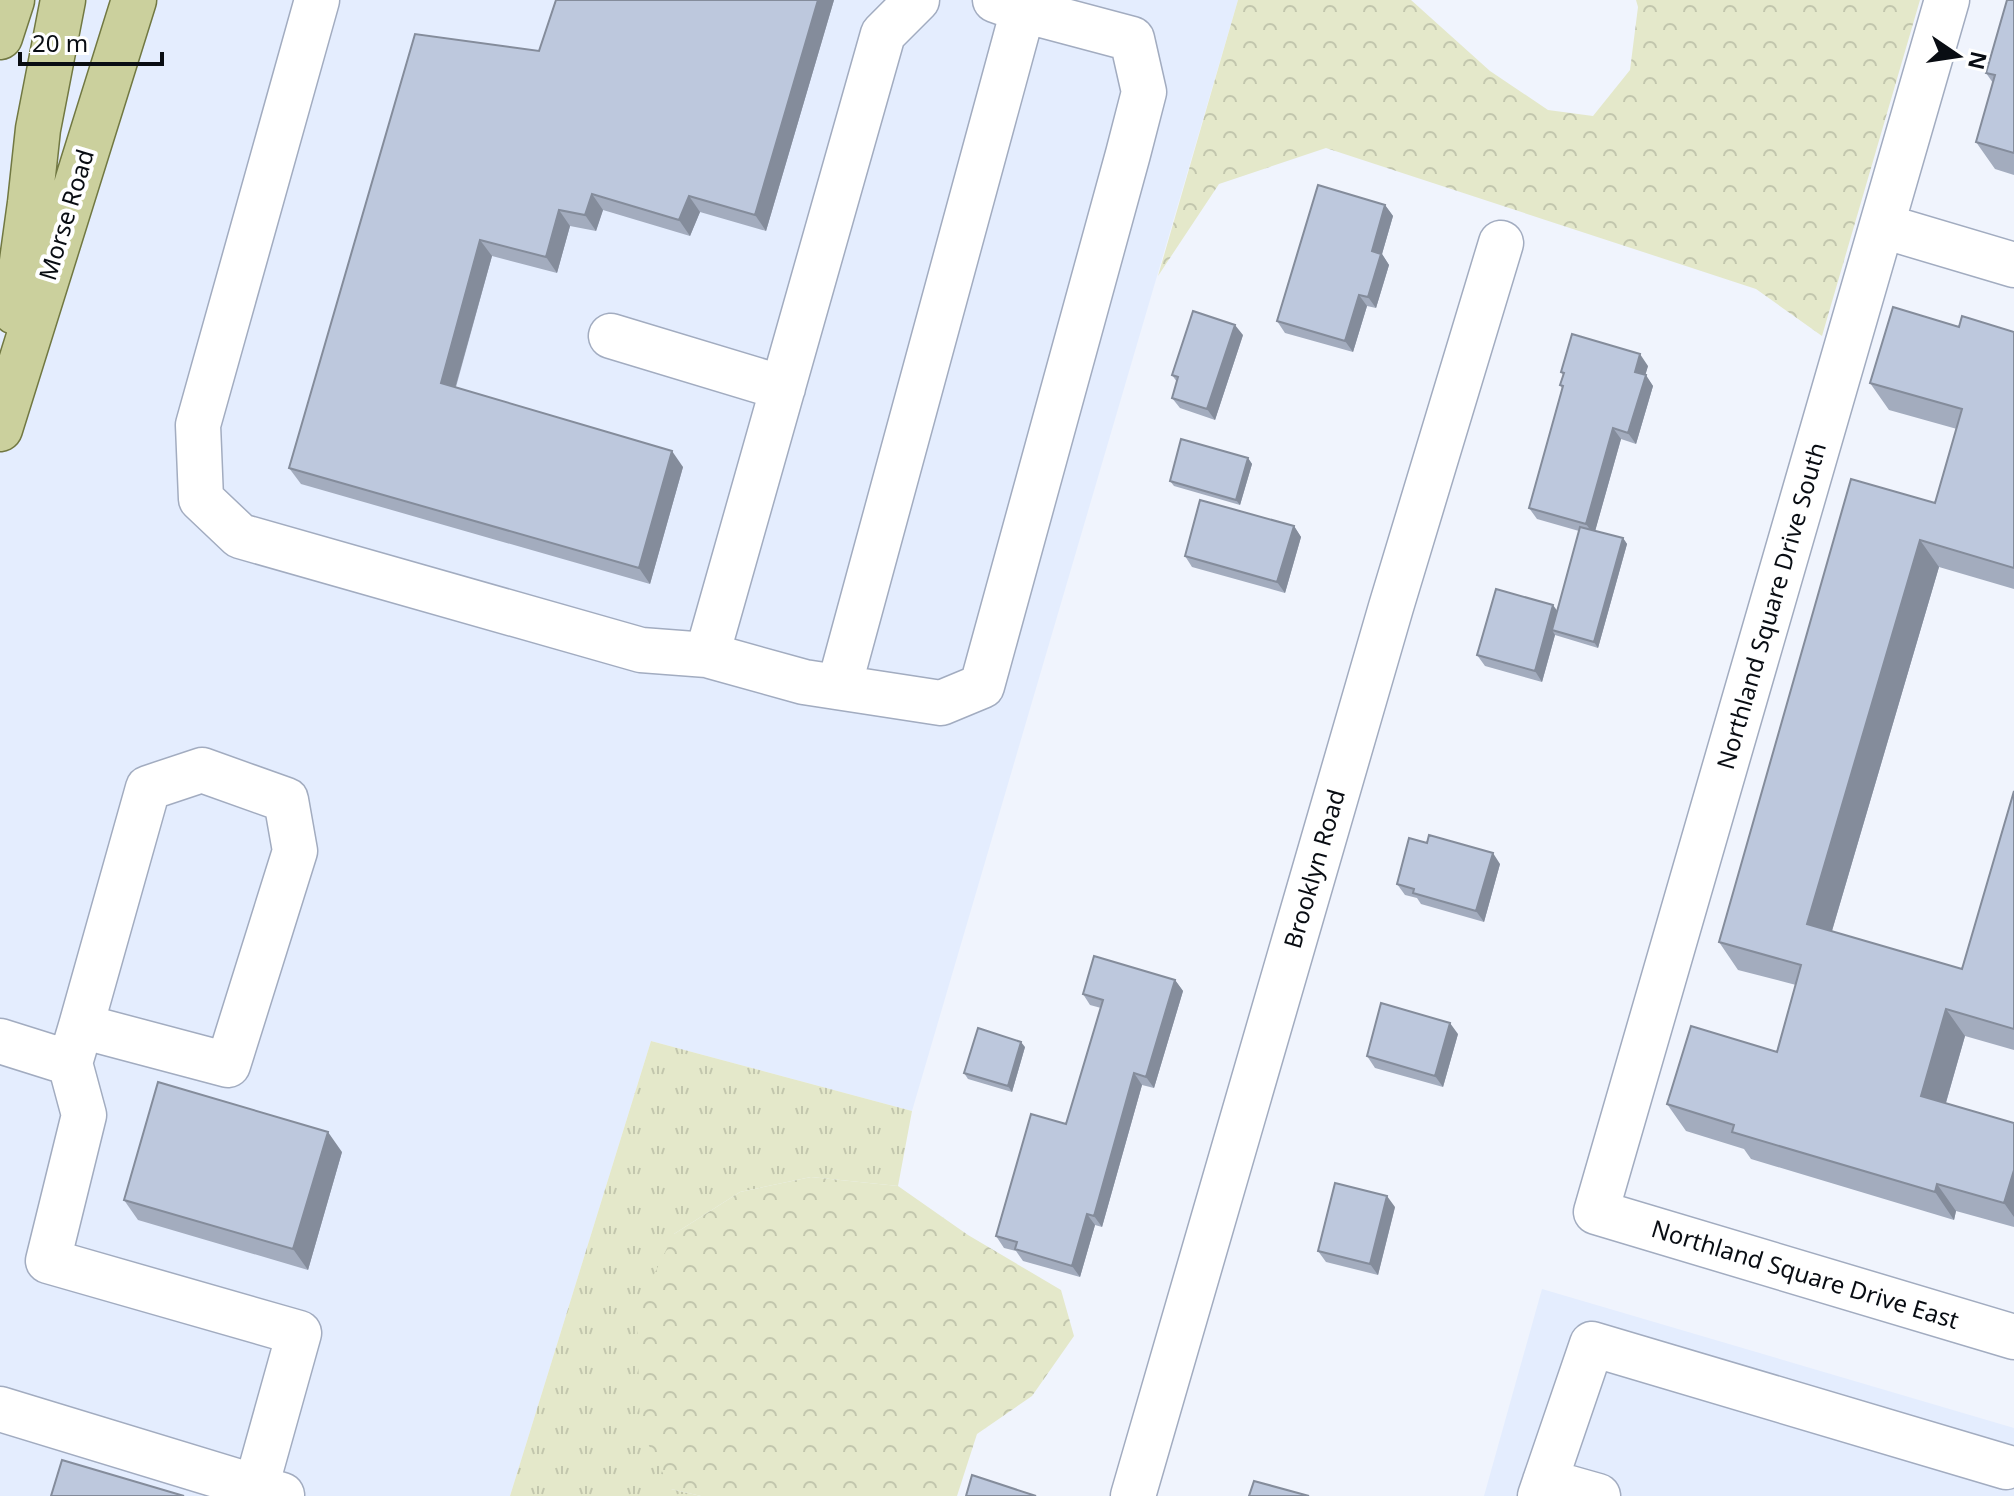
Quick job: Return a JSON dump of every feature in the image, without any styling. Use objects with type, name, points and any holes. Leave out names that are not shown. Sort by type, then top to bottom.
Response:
[{"type":"main road","points":[[0,37],[12,0]]},
{"type":"main road","points":[[0,421],[38,129],[63,0]]},
{"type":"main road","name":"Morse Road","points":[[0,429],[134,0]]},
{"type":"street","points":[[317,0],[198,425],[201,499],[240,536],[641,650],[707,655],[804,682],[941,703],[982,686],[1144,92],[1132,39],[1009,5],[839,687]]},
{"type":"street","points":[[707,655],[883,34],[917,0]]},
{"type":"street","name":"Northland Square Drive South","points":[[1596,1212],[1947,0]]},
{"type":"street","points":[[1883,226],[2014,265]]},
{"type":"street","name":"Brooklyn Road","points":[[1133,1496],[1391,607],[1501,243]]},
{"type":"street","points":[[611,336],[783,388]]},
{"type":"street","points":[[0,1041],[76,1045],[228,1065],[295,851],[286,800],[202,770],[148,788],[76,1045],[84,1115],[48,1261],[299,1333],[270,1492],[0,1409]]},
{"type":"street","name":"Northland Square Drive East","points":[[1596,1212],[2014,1337]]},
{"type":"street","points":[[1598,1496],[1543,1488],[1592,1344],[2005,1468]]},
{"type":"shaded area","points":[[0,0],[1238,0],[912,1111],[651,1041],[510,1496],[0,1496]]},
{"type":"shaded area","points":[[1542,1289],[2014,1428],[2014,1496],[1484,1496]]},
{"type":"green space","points":[[1238,0],[1411,0],[1490,71],[1548,110],[1593,116],[1630,70],[1638,7],[1636,0],[1920,0],[1822,336],[1756,289],[1326,148],[1219,184],[1158,276]]},
{"type":"green space","points":[[651,1041],[912,1111],[898,1186],[811,1177],[740,1192],[674,1234],[671,1489],[701,1496],[510,1496]]},
{"type":"green space","points":[[811,1177],[898,1186],[968,1235],[1061,1290],[1074,1336],[1032,1396],[977,1434],[957,1496],[701,1496],[671,1489],[640,1428],[637,1309],[674,1234],[740,1192]]},
{"type":"building","points":[[556,0],[818,0],[755,215],[689,196],[679,220],[592,194],[585,215],[559,210],[546,257],[480,240],[441,383],[672,451],[639,568],[289,468],[415,34],[539,51]]},
{"type":"building","points":[[2007,0],[2014,0],[2014,153],[1976,142],[1995,75],[1986,73]]},
{"type":"building","points":[[1318,185],[1385,205],[1372,251],[1381,254],[1368,297],[1359,295],[1345,341],[1277,321]]},
{"type":"building","points":[[1893,307],[1959,327],[1962,316],[2014,332],[2014,568],[1920,540],[1807,924],[1962,969],[2014,791],[2014,1029],[1946,1009],[1921,1096],[2014,1123],[2014,1170],[2004,1203],[1937,1184],[1935,1192],[1732,1132],[1734,1125],[1667,1104],[1691,1026],[1777,1052],[1801,965],[1719,942],[1851,479],[1935,503],[1962,409],[1870,383]]},
{"type":"building","points":[[1193,311],[1235,325],[1207,409],[1172,398],[1178,377],[1172,375]]},
{"type":"building","points":[[1572,334],[1640,354],[1635,372],[1646,375],[1628,433],[1613,428],[1586,524],[1529,508],[1563,386],[1560,385],[1564,373],[1561,372]]},
{"type":"building","points":[[1181,439],[1248,458],[1236,500],[1170,481]]},
{"type":"building","points":[[1200,500],[1294,526],[1277,582],[1185,556]]},
{"type":"building","points":[[1580,527],[1623,538],[1594,642],[1552,630]]},
{"type":"building","points":[[1496,589],[1553,605],[1535,671],[1477,655]]},
{"type":"building","points":[[1429,835],[1493,853],[1476,911],[1413,893],[1414,889],[1397,884],[1409,838],[1427,843]]},
{"type":"building","points":[[1094,956],[1175,980],[1146,1077],[1134,1073],[1094,1216],[1087,1214],[1072,1266],[1015,1249],[1017,1242],[996,1236],[1031,1114],[1066,1124],[1103,1000],[1083,994]]},
{"type":"building","points":[[1381,1003],[1450,1023],[1435,1076],[1367,1056]]},
{"type":"building","points":[[978,1028],[1021,1042],[1008,1086],[964,1073]]},
{"type":"building","points":[[158,1082],[328,1132],[293,1249],[124,1200]]},
{"type":"building","points":[[1335,1183],[1387,1196],[1370,1264],[1318,1251]]},
{"type":"building","points":[[62,1460],[184,1496],[51,1496]]},
{"type":"building","points":[[972,1475],[1036,1496],[966,1496]]},
{"type":"building","points":[[1254,1481],[1309,1496],[1249,1496]]}]
